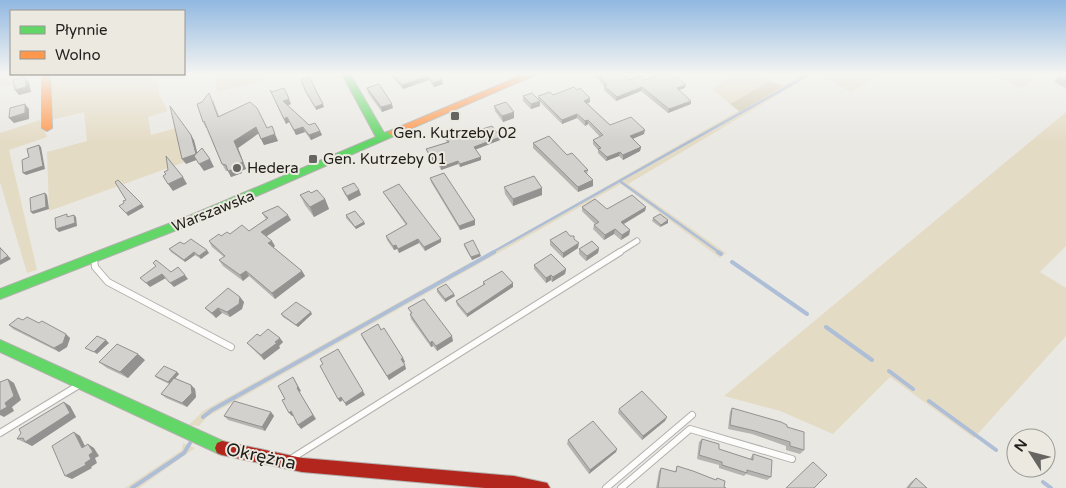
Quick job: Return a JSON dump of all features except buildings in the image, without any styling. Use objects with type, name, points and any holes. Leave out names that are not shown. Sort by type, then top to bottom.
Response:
[{"type":"street","points":[[46,97],[47,128]]},
{"type":"street","points":[[359,97],[382,139]]},
{"type":"street","name":"Warszawska","points":[[0,294],[202,216],[480,97]]},
{"type":"street","name":"Okrężna","points":[[0,346],[222,448],[302,465],[514,483],[542,488]]},
{"type":"lane","points":[[288,461],[637,241]]},
{"type":"lane","points":[[94,258],[95,267],[108,282],[231,347]]},
{"type":"lane","points":[[0,432],[83,383]]},
{"type":"lane","points":[[606,488],[692,415]]},
{"type":"lane","points":[[621,488],[690,429],[792,459]]},
{"type":"shaded area","points":[[50,97],[160,97],[168,111],[148,117],[151,135],[176,128],[185,162],[49,211],[47,152],[87,141],[84,112],[51,120]]},
{"type":"shaded area","points":[[721,97],[743,97],[730,104]]},
{"type":"shaded area","points":[[743,97],[765,97],[740,112],[730,104]]},
{"type":"shaded area","points":[[763,97],[775,97],[628,184],[726,253],[720,258],[621,184],[207,417],[199,426],[189,425],[203,411],[472,263]]},
{"type":"shaded area","points":[[1066,112],[1066,246],[1040,272],[1066,288],[1066,336],[974,438],[890,377],[833,434],[780,411],[724,396]]},
{"type":"shaded area","points":[[40,120],[47,137],[9,150],[37,270],[27,273],[0,182],[0,133]]},
{"type":"shaded area","points":[[183,443],[195,448],[139,488],[125,488],[182,450]]},
{"type":"waterway","points":[[491,253],[769,97]]},
{"type":"waterway","points":[[621,182],[720,253]]},
{"type":"waterway","points":[[203,417],[212,410],[494,252]]},
{"type":"waterway","points":[[732,262],[807,314]]},
{"type":"waterway","points":[[826,327],[872,360]]},
{"type":"waterway","points":[[889,371],[913,389]]},
{"type":"waterway","points":[[929,401],[996,450]]},
{"type":"waterway","points":[[132,488],[184,453],[190,443]]},
{"type":"waterway","points":[[1043,482],[1051,488]]},
{"type":"traffic: fast","points":[[359,97],[382,139]]},
{"type":"traffic: fast","points":[[0,294],[193,219],[393,133]]},
{"type":"traffic: fast","points":[[0,346],[222,448]]},
{"type":"traffic: slow","points":[[46,97],[47,128]]},
{"type":"traffic: slow","points":[[393,133],[479,97]]},
{"type":"traffic: jam","points":[[222,448],[302,465],[514,483],[542,488]]},
{"type":"place","name":"Gen. Kutrzeby 02","points":[[455,116]]},
{"type":"place","name":"Gen. Kutrzeby 01","points":[[313,159]]},
{"type":"place","name":"Hedera","points":[[237,168]]}]
